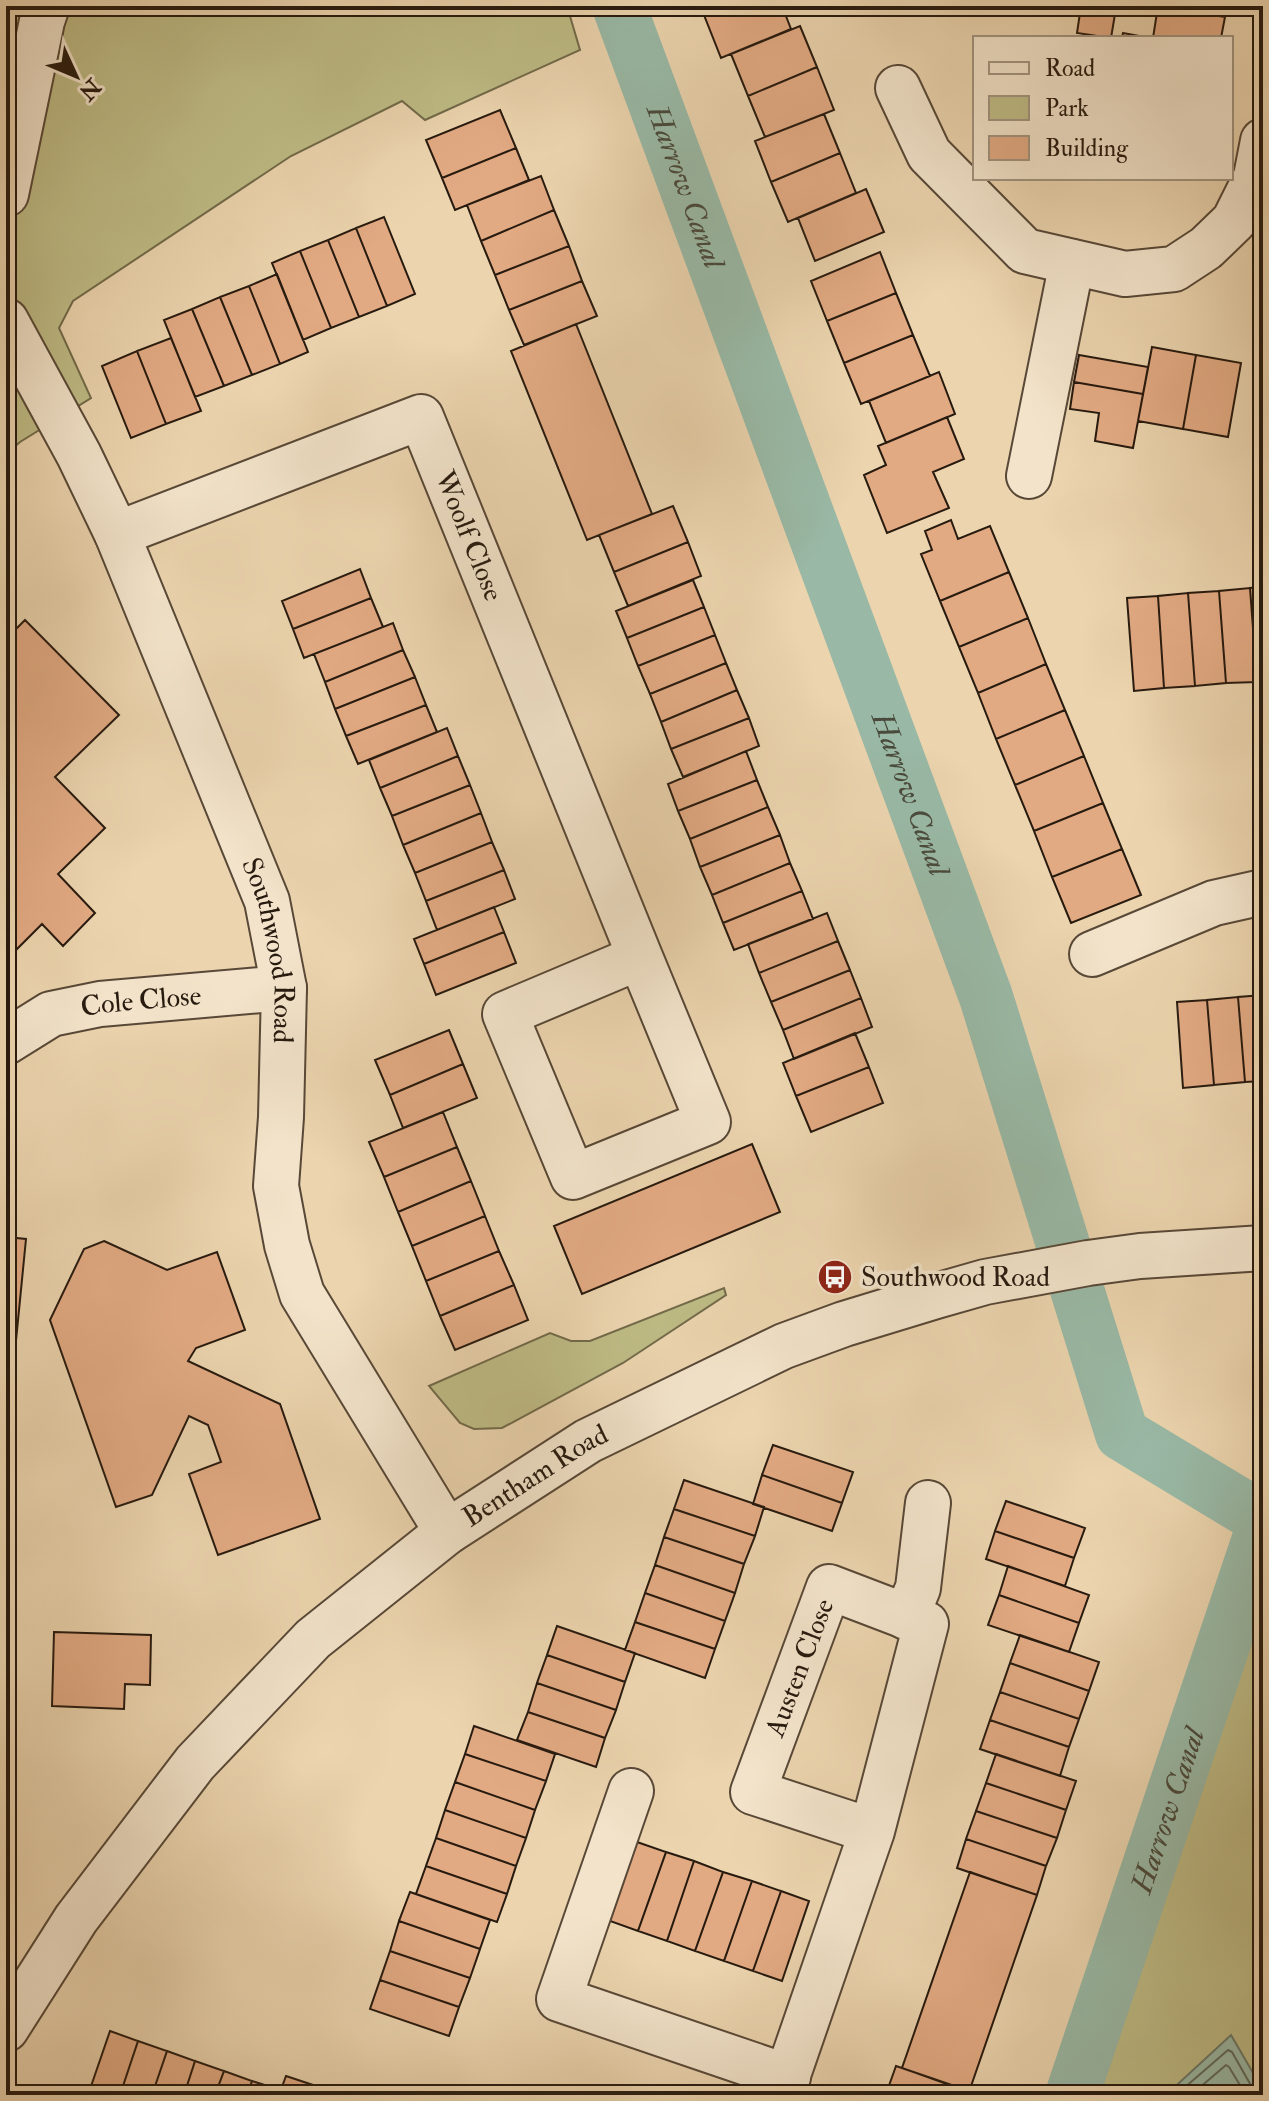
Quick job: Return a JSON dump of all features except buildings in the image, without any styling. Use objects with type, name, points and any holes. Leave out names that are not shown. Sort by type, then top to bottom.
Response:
[{"type":"street","points":[[6,194],[47,6]]},
{"type":"street","points":[[898,88],[929,154],[1025,251],[1125,274],[1174,269],[1206,248],[1234,221],[1256,177],[1263,141]]},
{"type":"street","points":[[1029,476],[1072,262]]},
{"type":"street","name":"Southwood Road","points":[[6,321],[79,455],[117,534],[267,901],[284,988],[276,1186],[287,1245],[302,1294],[447,1532]]},
{"type":"street","name":"Woolf Close","points":[[117,534],[421,417],[708,1122],[573,1177],[505,1014],[640,957]]},
{"type":"street","points":[[1092,954],[1214,903],[1263,892]]},
{"type":"street","name":"Cole Close","points":[[6,1042],[51,1014],[63,1011],[100,1004],[284,988]]},
{"type":"street","name":"Bentham Road","points":[[6,2029],[76,1919],[195,1763],[313,1639],[447,1532],[588,1441],[784,1346],[936,1296],[985,1282],[1088,1263],[1140,1256],[1263,1248]]},
{"type":"street","points":[[631,1791],[559,1999],[784,2086],[872,1831],[926,1624],[906,1617],[918,1588],[928,1503]]},
{"type":"street","name":"Austen Close","points":[[872,1831],[753,1792],[829,1587],[906,1617]]},
{"type":"green space","points":[[6,6],[567,6],[580,50],[425,120],[402,101],[291,156],[73,301],[59,328],[91,398],[6,454]]},
{"type":"green space","points":[[724,1288],[726,1295],[623,1363],[502,1428],[474,1429],[460,1423],[429,1386],[550,1333],[571,1341],[590,1341]]},
{"type":"green space","points":[[1263,1483],[1263,2095],[1071,2095]]},
{"type":"water","points":[[1231,2035],[1263,2095],[1166,2095]]},
{"type":"waterway","name":"Harrow Canal","points":[[619,6],[986,997],[1122,1434],[1263,1519]]},
{"type":"waterway","name":"Harrow Canal","points":[[1072,2095],[1263,1527]]},
{"type":"place","name":"Southwood Road","points":[[835,1277]]}]
